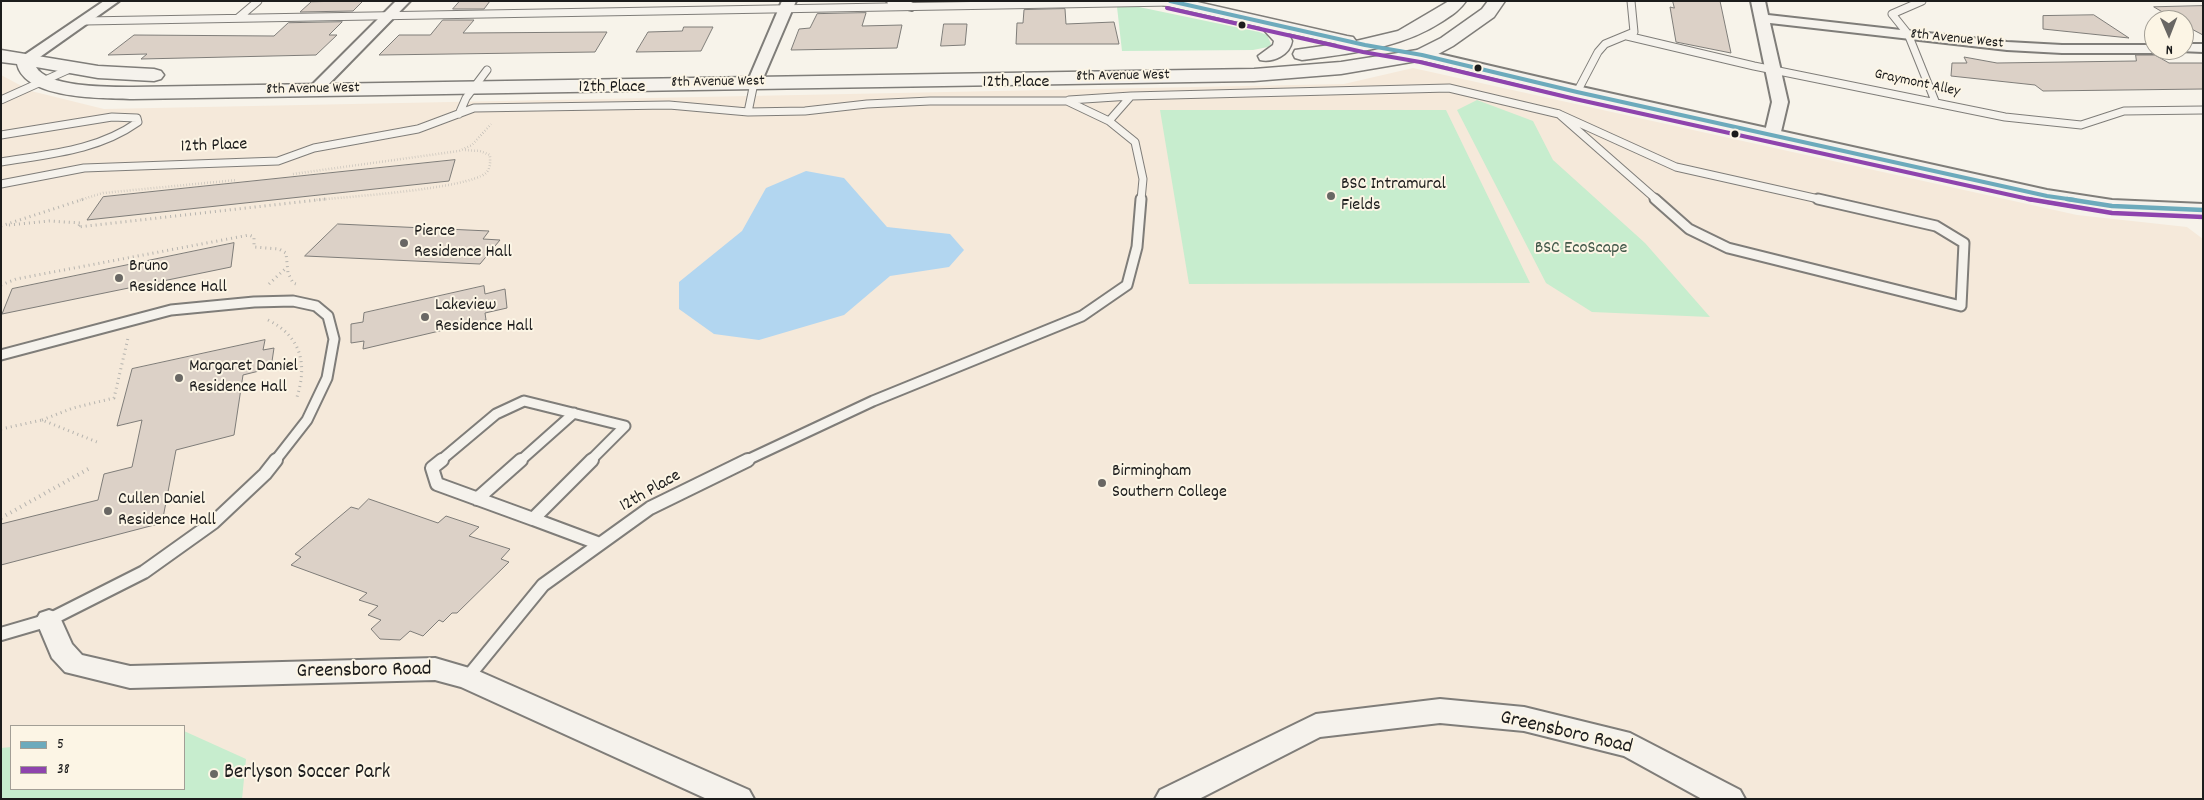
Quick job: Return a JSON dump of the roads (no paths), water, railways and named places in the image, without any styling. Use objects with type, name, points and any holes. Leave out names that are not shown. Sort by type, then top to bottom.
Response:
[{"type":"main road","points":[[1365,45],[1397,38],[1415,30],[1454,6],[1458,1]]},
{"type":"main road","name":"8th Avenue West","points":[[536,69],[758,74],[1254,75],[1341,68],[1422,55],[1447,42],[1482,18],[1496,1]]},
{"type":"main road","points":[[1171,2],[1365,45],[1422,55]]},
{"type":"main road","points":[[1267,23],[1278,31],[1284,46],[1280,51],[1267,56]]},
{"type":"main road","name":"8th Avenue West","points":[[42,82],[90,92],[474,87],[758,74],[1267,56],[1365,45]]},
{"type":"main road","name":"8th Avenue West","points":[[1,56],[72,68],[148,75],[506,69]]},
{"type":"main road","points":[[25,61],[29,72],[42,82]]},
{"type":"street","points":[[25,61],[113,1]]},
{"type":"street","points":[[315,90],[404,1]]},
{"type":"street","points":[[893,1],[912,6]]},
{"type":"street","points":[[1758,1],[1780,102],[1772,136]]},
{"type":"street","points":[[758,74],[788,5]]},
{"type":"street","name":"8th Avenue West","points":[[1761,18],[2007,46],[2062,49],[2144,49]]},
{"type":"street","points":[[1422,55],[1576,92],[2046,196],[2112,206],[2200,213]]},
{"type":"street","name":"Greensboro Road","points":[[49,620],[61,650],[74,664],[130,676],[435,669],[467,678],[739,799]]},
{"type":"street","name":"Greensboro Road","points":[[1170,799],[1316,726],[1440,710],[1524,719],[1630,745],[1730,799]]},
{"type":"lane","points":[[238,18],[258,1]]},
{"type":"lane","points":[[1576,92],[1604,44],[1634,32],[1631,1]]},
{"type":"lane","points":[[1922,1],[1892,14],[1908,34],[1935,102]]},
{"type":"lane","points":[[85,21],[788,5],[912,6],[1171,2]]},
{"type":"lane","name":"Graymont Alley","points":[[1627,36],[1645,42],[2005,117],[2081,125],[2124,111],[2203,110]]},
{"type":"lane","points":[[1,100],[72,68]]},
{"type":"lane","points":[[459,114],[474,87],[487,70]]},
{"type":"lane","points":[[748,112],[758,74]]},
{"type":"lane","points":[[1067,101],[1131,96],[1449,88],[1560,114],[1676,167],[1936,226],[1964,243],[1961,306],[1728,248],[1688,229],[1560,114]]},
{"type":"lane","points":[[1110,121],[1131,96]]},
{"type":"lane","name":"12th Place","points":[[1,184],[84,168],[278,160],[314,148],[418,128],[474,108],[669,105],[748,112],[805,111],[867,104],[930,100],[1067,101],[1110,121],[1135,142],[1144,179],[1137,247],[1126,285],[1082,316],[873,401],[650,508],[543,585],[467,678]]},
{"type":"lane","points":[[1,134],[112,117],[137,118],[138,122],[108,141],[91,146],[1,162]]},
{"type":"lane","points":[[1,355],[171,310],[254,302],[293,301],[316,306],[328,316],[334,339],[327,378],[307,420],[265,474],[214,522],[144,572],[49,620],[1,634]]},
{"type":"lane","points":[[532,520],[625,426],[524,401],[496,414],[432,468],[437,484],[532,520],[600,544]]},
{"type":"lane","points":[[477,499],[574,413]]},
{"type":"water","points":[[806,171],[844,178],[887,227],[950,234],[964,250],[949,267],[890,276],[844,315],[759,340],[714,334],[679,309],[679,282],[742,231],[766,188]]},
{"type":"place","name":"BSC Intramural Fields","points":[[1331,196]]},
{"type":"place","name":"Pierce Residence Hall","points":[[404,243]]},
{"type":"place","name":"Bruno Residence Hall","points":[[119,278]]},
{"type":"place","name":"Lakeview Residence Hall","points":[[425,317]]},
{"type":"place","name":"Margaret Daniel Residence Hall","points":[[179,378]]},
{"type":"place","name":"Birmingham Southern College","points":[[1102,483]]},
{"type":"place","name":"Cullen Daniel Residence Hall","points":[[108,511]]},
{"type":"place","name":"Berlyson Soccer Park","points":[[214,774]]},
{"type":"park label","name":"BSC EcoScape","points":[[1581,250]]}]
